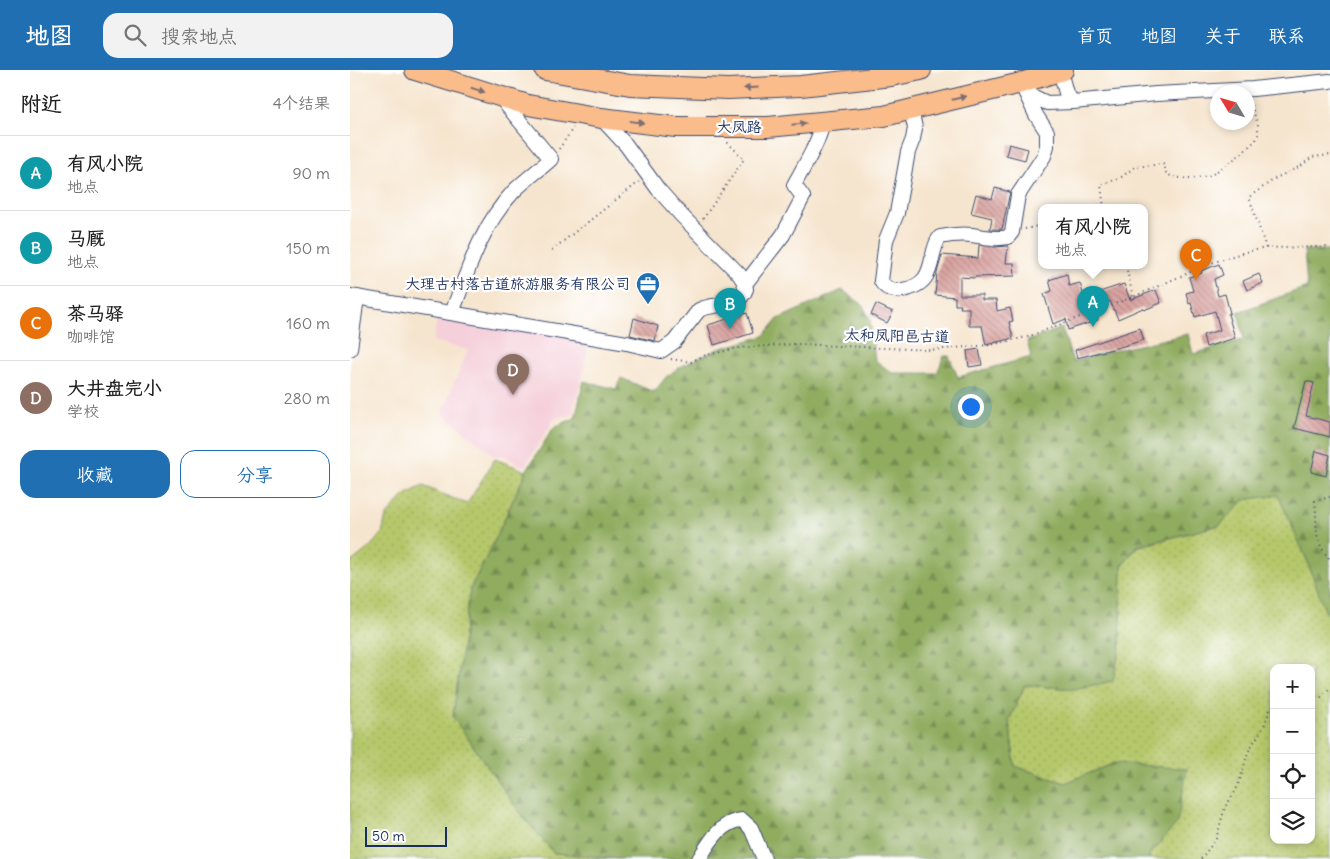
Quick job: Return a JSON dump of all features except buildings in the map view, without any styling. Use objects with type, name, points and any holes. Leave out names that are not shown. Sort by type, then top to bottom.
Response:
[{"type":"highway","name":"大凤路","points":[[415,70],[528,105],[592,117],[676,127],[768,127],[884,116],[1019,76],[1062,70]]},
{"type":"highway","points":[[545,70],[580,73],[630,85],[728,90],[801,86],[836,76],[891,76],[921,70]]},
{"type":"street","points":[[1062,70],[1066,93],[1073,102]]},
{"type":"street","points":[[1019,76],[1032,96],[1047,103],[1330,81]]},
{"type":"street","points":[[911,109],[915,128],[908,152],[897,213],[886,240],[881,281],[883,286],[887,288],[901,291],[914,287],[924,279],[931,266],[936,242],[940,237],[971,235],[1002,238],[1008,237],[1012,232],[1018,195],[1044,156],[1047,146],[1047,132],[1036,115],[1019,76]]},
{"type":"street","points":[[452,313],[475,250],[486,228],[514,191],[551,159],[500,97]]},
{"type":"street","points":[[350,349],[353,297],[627,343],[661,352],[674,342],[699,310],[736,301],[743,296],[746,289],[739,274],[675,208],[626,145],[592,117]]},
{"type":"street","points":[[745,284],[783,235],[803,197],[794,185],[814,149],[823,122]]},
{"type":"street","points":[[699,859],[724,825],[732,821],[742,820],[751,828],[764,859]]},
{"type":"path","points":[[1103,204],[1101,185],[1120,178],[1135,168],[1162,164],[1165,165],[1166,172],[1172,178],[1190,179],[1210,176],[1224,167],[1256,140],[1258,125],[1255,116]]},
{"type":"path","points":[[551,159],[592,117]]},
{"type":"path","points":[[696,230],[744,159],[722,138],[718,127]]},
{"type":"path","points":[[1266,248],[1249,197],[1276,178],[1301,166],[1312,158],[1330,155]]},
{"type":"path","points":[[552,250],[648,175]]},
{"type":"path","name":"太和凤阳邑古道","points":[[661,352],[672,360],[691,362],[703,356],[738,348],[796,344],[930,350],[990,345],[1028,337],[1133,297],[1211,263],[1244,252],[1266,248],[1330,247]]},
{"type":"path","points":[[1127,269],[1133,297]]},
{"type":"path","points":[[1330,498],[1315,501],[1317,519],[1315,529],[1319,542],[1330,559]]},
{"type":"path","points":[[1315,696],[1321,697],[1330,688]]},
{"type":"path","points":[[1201,859],[1216,840],[1225,807],[1240,780],[1248,752],[1264,726],[1270,709]]},
{"type":"shaded area","points":[[438,314],[589,340],[572,415],[555,418],[524,467],[506,456],[493,455],[442,413],[468,350],[433,341]]},
{"type":"green space","points":[[1304,250],[1330,250],[1330,618],[1278,495],[1244,500],[1220,525],[1137,546],[1122,566],[1120,649],[1113,681],[1074,689],[1025,685],[1009,721],[1015,766],[1065,783],[1115,763],[1187,769],[1177,823],[1149,855],[1150,859],[619,859],[554,853],[520,813],[453,717],[470,589],[495,540],[526,471],[554,427],[575,418],[584,381],[616,389],[621,378],[654,392],[666,377],[682,366],[718,349],[764,336],[778,319],[842,290],[862,304],[870,319],[875,360],[892,373],[937,373],[944,356],[949,356],[958,377],[1031,357],[1027,341],[1062,328],[1073,362],[1188,334],[1193,354],[1244,339],[1238,312],[1307,287]]},
{"type":"green space","points":[[495,459],[526,471],[495,540],[470,589],[453,717],[520,813],[554,853],[619,859],[350,859],[350,563],[370,547],[382,533],[386,516],[405,495],[423,486],[467,504]]},
{"type":"green space","points":[[1278,494],[1307,560],[1325,610],[1330,618],[1330,859],[1150,859],[1149,855],[1177,823],[1115,763],[1065,783],[1015,766],[1009,721],[1025,685],[1074,689],[1120,649],[1122,566],[1137,547],[1220,525],[1244,500]]},
{"type":"place","name":"茶马驿","points":[[1196,280]]},
{"type":"place","name":"大理古村落古道旅游服务有限公司","points":[[648,305]]},
{"type":"place","name":"有风小院","points":[[1093,327]]},
{"type":"place","name":"马厩","points":[[730,329]]},
{"type":"place","name":"大井盘完小","points":[[513,395]]}]
